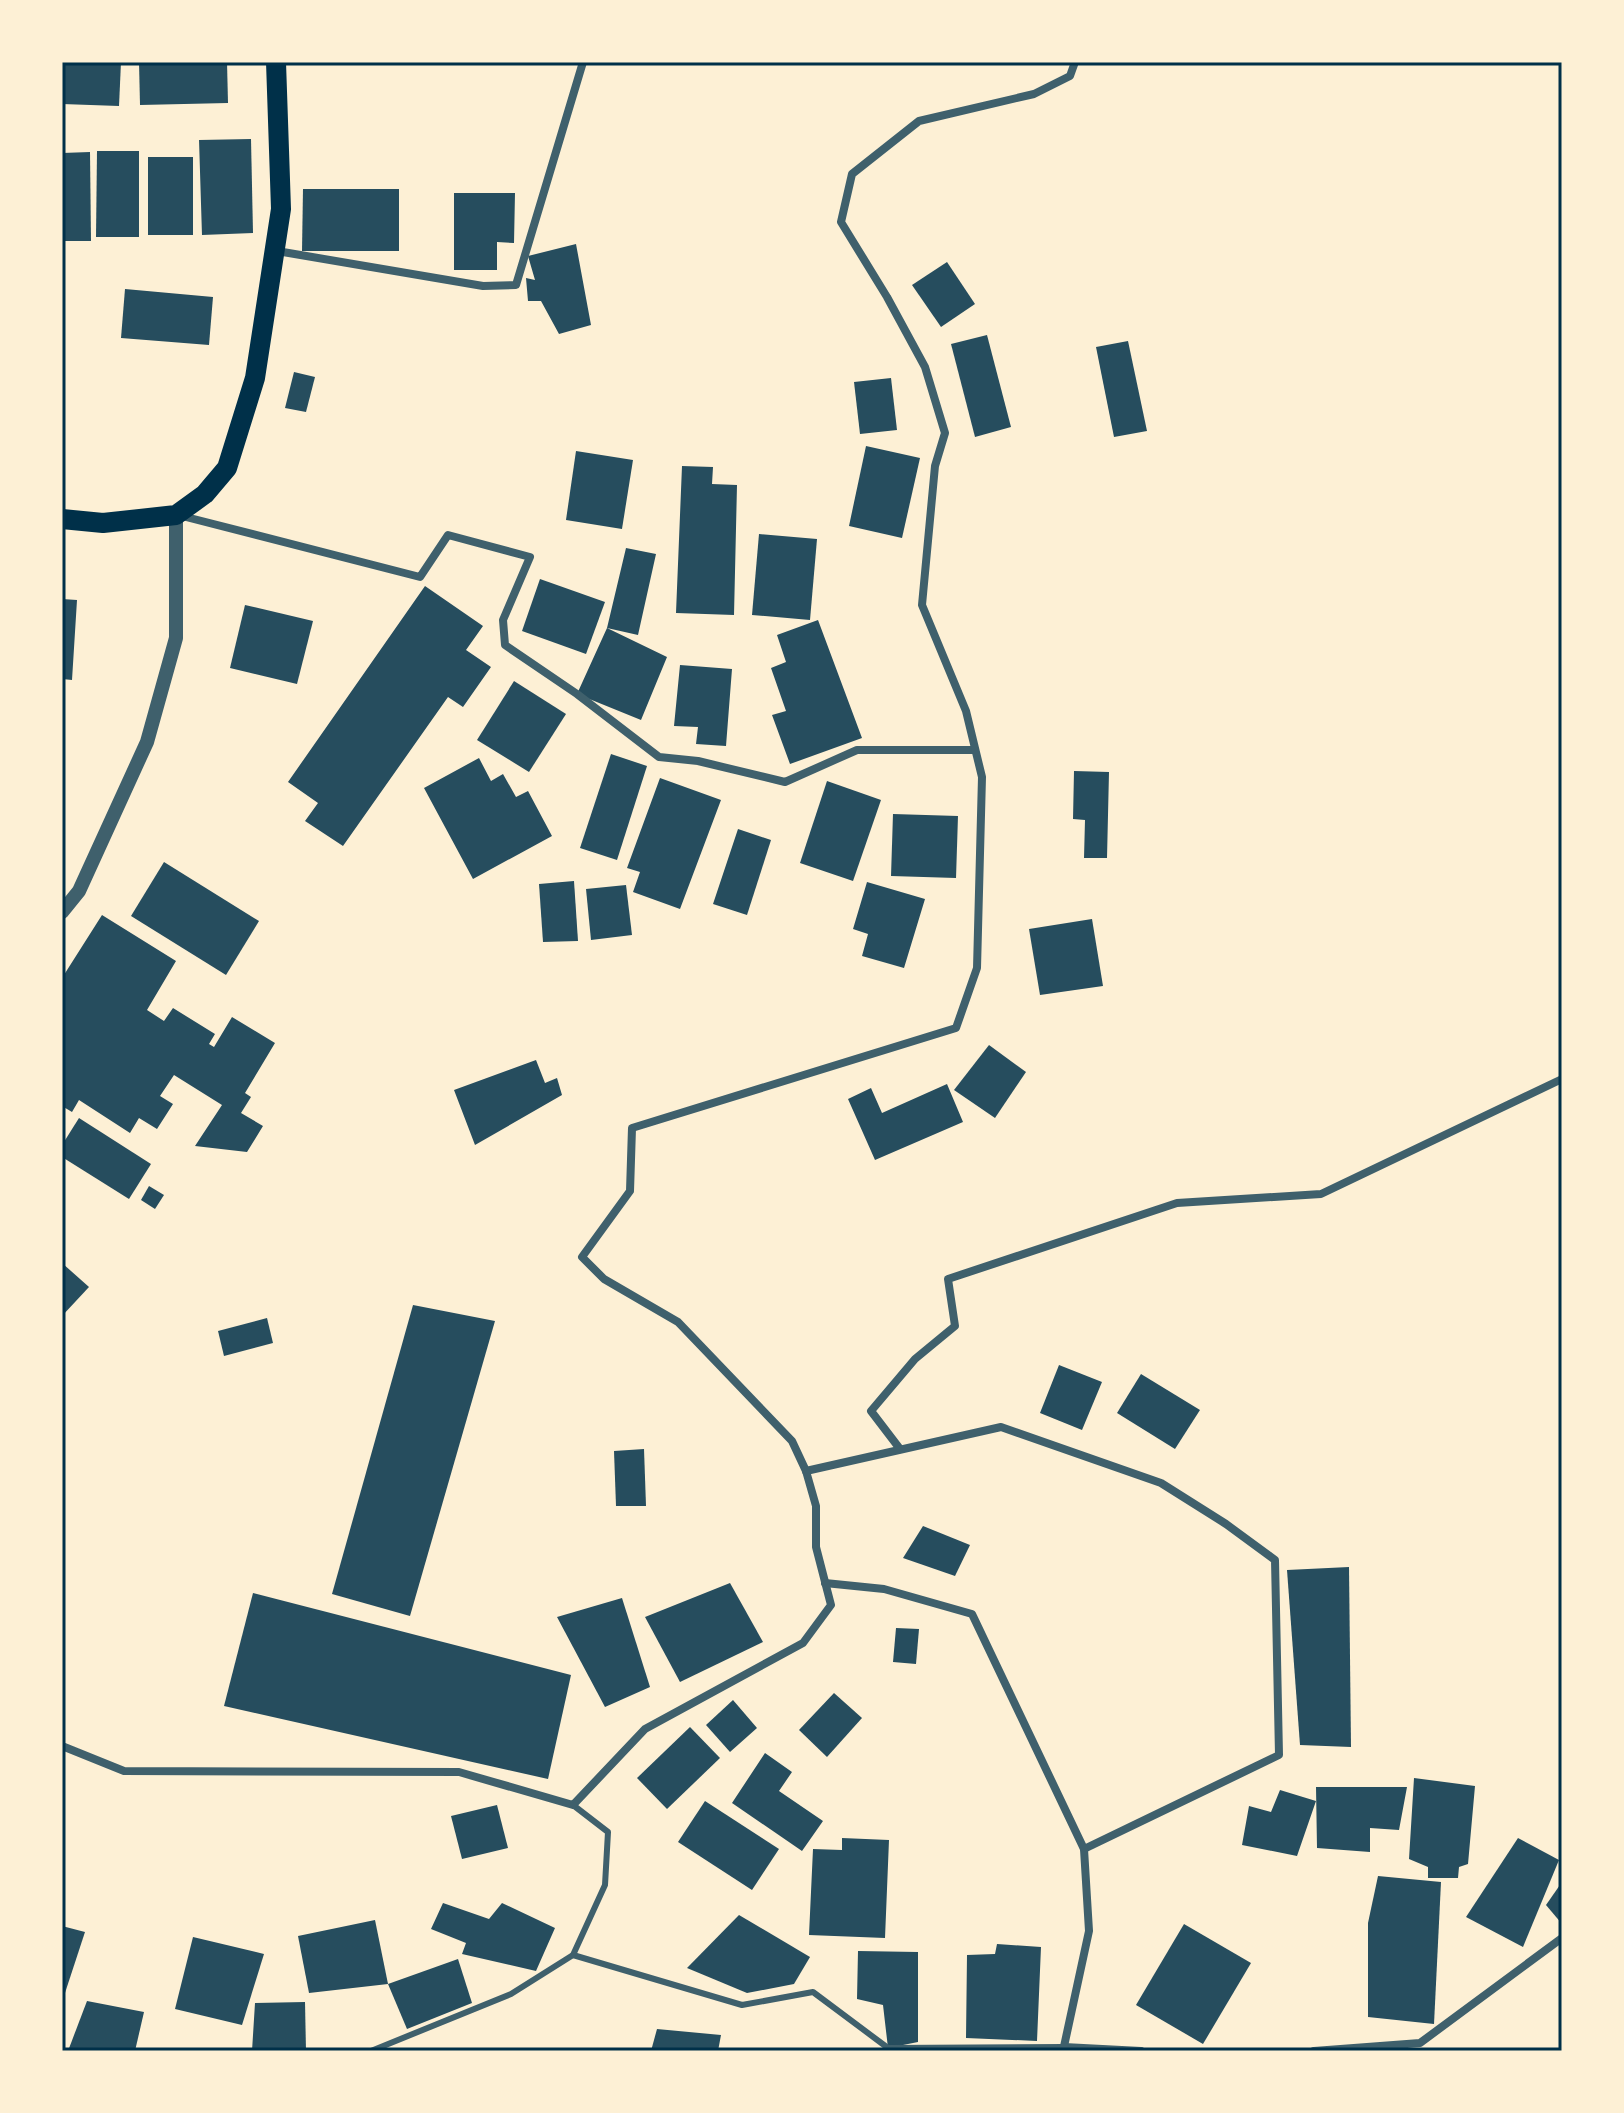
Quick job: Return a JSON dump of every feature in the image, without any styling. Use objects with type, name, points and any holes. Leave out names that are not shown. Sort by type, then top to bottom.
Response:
[{"type":"main road","points":[[62,519],[103,523],[176,515],[205,494],[227,468],[255,378],[276,251],[281,209],[276,62]]},
{"type":"street","points":[[276,251],[483,286],[516,285],[583,62]]},
{"type":"street","points":[[62,1746],[124,1771],[459,1772],[573,1805],[645,1729],[803,1643],[831,1605],[816,1547],[816,1506],[806,1471],[792,1441],[678,1322],[604,1279],[582,1257],[630,1191],[632,1128],[956,1028],[977,968],[982,777],[966,711],[922,605],[935,466],[945,433],[925,367],[841,222],[852,174],[919,121],[1034,94],[1070,76],[1075,62]]},
{"type":"street","points":[[62,912],[79,891],[147,742],[176,638],[176,515],[420,577],[448,535],[530,557],[503,620],[505,645],[577,694],[659,757],[698,761],[785,782],[857,750],[975,750]]},
{"type":"street","points":[[900,1449],[871,1411],[915,1359],[955,1326],[948,1279],[1177,1203],[1321,1194],[1562,1079]]},
{"type":"street","points":[[806,1471],[1001,1427],[1161,1483],[1226,1524],[1275,1560],[1279,1755],[1084,1849]]},
{"type":"street","points":[[825,1583],[884,1589],[972,1614],[1084,1849],[1089,1931],[1063,2049],[1141,2051]]},
{"type":"street","points":[[1314,2051],[1420,2043],[1562,1938]]},
{"type":"lane","points":[[371,2051],[511,1994],[573,1955],[605,1885],[608,1832],[573,1805]]},
{"type":"lane","points":[[573,1955],[742,2005],[813,1992],[888,2048],[1063,2049]]},
{"type":"building","points":[[62,62],[121,62],[119,106],[62,104]]},
{"type":"building","points":[[139,62],[227,62],[228,103],[140,105]]},
{"type":"building","points":[[251,139],[253,233],[202,235],[199,140]]},
{"type":"building","points":[[97,151],[139,151],[139,237],[96,237]]},
{"type":"building","points":[[90,152],[91,241],[62,241],[62,153]]},
{"type":"building","points":[[148,157],[193,157],[193,235],[148,235]]},
{"type":"building","points":[[303,189],[399,189],[399,251],[302,251]]},
{"type":"building","points":[[454,193],[515,193],[514,243],[497,242],[497,270],[454,270]]},
{"type":"building","points":[[576,244],[591,325],[559,334],[541,301],[528,301],[526,278],[535,280],[528,256]]},
{"type":"building","points":[[947,262],[975,304],[941,327],[912,285]]},
{"type":"building","points":[[125,289],[213,297],[209,345],[121,338]]},
{"type":"building","points":[[987,335],[1011,427],[975,437],[951,344]]},
{"type":"building","points":[[1128,341],[1147,431],[1114,437],[1096,347]]},
{"type":"building","points":[[294,372],[315,377],[306,412],[285,408]]},
{"type":"building","points":[[891,378],[897,430],[860,434],[854,382]]},
{"type":"building","points":[[866,446],[920,458],[902,538],[849,526]]},
{"type":"building","points":[[576,451],[633,460],[622,529],[566,520]]},
{"type":"building","points":[[682,466],[713,467],[712,484],[737,485],[734,615],[676,613]]},
{"type":"building","points":[[759,534],[817,539],[810,620],[752,615]]},
{"type":"building","points":[[626,548],[656,554],[638,635],[607,628]]},
{"type":"building","points":[[540,579],[605,602],[586,654],[522,631]]},
{"type":"building","points":[[425,586],[483,626],[466,650],[491,667],[463,707],[448,697],[343,846],[305,821],[318,803],[288,782]]},
{"type":"building","points":[[62,599],[77,600],[72,680],[62,679]]},
{"type":"building","points":[[245,605],[313,621],[297,684],[230,668]]},
{"type":"building","points":[[818,620],[862,738],[790,764],[772,715],[786,711],[771,668],[786,662],[777,635]]},
{"type":"building","points":[[607,628],[667,657],[641,720],[577,694]]},
{"type":"building","points":[[680,665],[732,669],[726,746],[696,744],[698,727],[674,726]]},
{"type":"building","points":[[514,681],[566,714],[529,772],[477,740]]},
{"type":"building","points":[[611,754],[647,766],[617,860],[580,848]]},
{"type":"building","points":[[479,758],[491,781],[503,774],[516,797],[528,791],[552,836],[473,879],[424,788]]},
{"type":"building","points":[[1074,771],[1109,772],[1107,858],[1084,858],[1085,820],[1073,819]]},
{"type":"building","points":[[660,778],[721,800],[680,909],[633,892],[640,872],[627,868]]},
{"type":"building","points":[[827,781],[881,800],[853,881],[800,863]]},
{"type":"building","points":[[893,814],[958,816],[956,878],[891,876]]},
{"type":"building","points":[[738,829],[771,840],[747,915],[713,904]]},
{"type":"building","points":[[164,862],[259,921],[226,975],[131,916]]},
{"type":"building","points":[[574,881],[578,941],[543,942],[539,884]]},
{"type":"building","points":[[867,882],[925,899],[904,968],[862,956],[868,934],[853,929]]},
{"type":"building","points":[[626,885],[632,935],[591,940],[586,889]]},
{"type":"building","points":[[102,915],[176,961],[147,1010],[164,1021],[173,1008],[215,1034],[209,1044],[214,1047],[232,1017],[275,1043],[245,1093],[251,1097],[241,1113],[263,1126],[247,1152],[195,1146],[222,1105],[174,1075],[160,1096],[173,1104],[157,1129],[139,1118],[130,1133],[79,1100],[72,1112],[62,1106],[62,978]]},
{"type":"building","points":[[1092,919],[1103,986],[1040,995],[1029,929]]},
{"type":"building","points":[[989,1045],[1026,1072],[995,1118],[954,1090]]},
{"type":"building","points":[[536,1060],[545,1083],[557,1078],[562,1095],[475,1145],[454,1090]]},
{"type":"building","points":[[947,1084],[963,1122],[875,1160],[848,1099],[871,1088],[882,1113]]},
{"type":"building","points":[[79,1118],[151,1164],[129,1199],[62,1157],[62,1145]]},
{"type":"building","points":[[149,1186],[164,1195],[155,1209],[141,1200]]},
{"type":"building","points":[[62,1263],[89,1287],[62,1316]]},
{"type":"building","points":[[413,1305],[495,1321],[410,1616],[332,1594]]},
{"type":"building","points":[[267,1318],[273,1343],[224,1356],[218,1331]]},
{"type":"building","points":[[1059,1365],[1102,1382],[1082,1430],[1040,1413]]},
{"type":"building","points":[[1141,1374],[1200,1410],[1175,1449],[1117,1413]]},
{"type":"building","points":[[644,1449],[646,1506],[616,1506],[614,1451]]},
{"type":"building","points":[[923,1526],[970,1545],[955,1576],[903,1558]]},
{"type":"building","points":[[1349,1567],[1351,1747],[1300,1745],[1287,1570]]},
{"type":"building","points":[[730,1583],[763,1642],[680,1682],[645,1617]]},
{"type":"building","points":[[253,1593],[571,1675],[548,1779],[224,1706]]},
{"type":"building","points":[[622,1598],[650,1687],[605,1707],[557,1617]]},
{"type":"building","points":[[896,1628],[919,1629],[916,1664],[893,1662]]},
{"type":"building","points":[[834,1693],[862,1718],[827,1757],[799,1730]]},
{"type":"building","points":[[733,1700],[757,1728],[730,1752],[706,1725]]},
{"type":"building","points":[[690,1727],[720,1758],[667,1809],[637,1778]]},
{"type":"building","points":[[765,1753],[792,1772],[779,1791],[823,1821],[802,1851],[732,1803]]},
{"type":"building","points":[[1414,1778],[1475,1786],[1468,1864],[1459,1867],[1458,1878],[1428,1878],[1428,1867],[1409,1859]]},
{"type":"building","points":[[1316,1787],[1407,1787],[1399,1830],[1370,1828],[1370,1852],[1317,1848]]},
{"type":"building","points":[[1280,1790],[1316,1801],[1297,1856],[1242,1845],[1249,1806],[1271,1812]]},
{"type":"building","points":[[705,1801],[779,1849],[752,1890],[678,1842]]},
{"type":"building","points":[[497,1805],[508,1848],[462,1859],[451,1816]]},
{"type":"building","points":[[842,1838],[889,1840],[885,1938],[809,1935],[813,1849],[842,1850]]},
{"type":"building","points":[[1518,1838],[1559,1860],[1523,1947],[1466,1917]]},
{"type":"building","points":[[1378,1876],[1441,1882],[1434,2024],[1368,2017],[1368,1923]]},
{"type":"building","points":[[1562,1882],[1562,1924],[1546,1905]]},
{"type":"building","points":[[443,1903],[489,1919],[502,1903],[555,1928],[536,1971],[462,1954],[466,1943],[431,1929]]},
{"type":"building","points":[[739,1915],[810,1957],[794,1984],[747,1993],[687,1968]]},
{"type":"building","points":[[375,1920],[388,1984],[309,1993],[298,1936]]},
{"type":"building","points":[[1184,1924],[1251,1963],[1203,2044],[1136,2005]]},
{"type":"building","points":[[62,1926],[85,1932],[63,1999],[62,1999]]},
{"type":"building","points":[[193,1937],[264,1954],[242,2025],[175,2009]]},
{"type":"building","points":[[997,1944],[1041,1947],[1037,2041],[966,2038],[967,1955],[995,1954]]},
{"type":"building","points":[[858,1951],[918,1952],[918,2042],[888,2048],[883,2005],[857,1999]]},
{"type":"building","points":[[458,1959],[472,2003],[407,2029],[388,1984]]},
{"type":"building","points":[[87,2001],[144,2012],[135,2051],[68,2051]]},
{"type":"building","points":[[305,2002],[306,2051],[252,2051],[255,2003]]},
{"type":"building","points":[[657,2029],[721,2035],[718,2051],[651,2051]]}]
